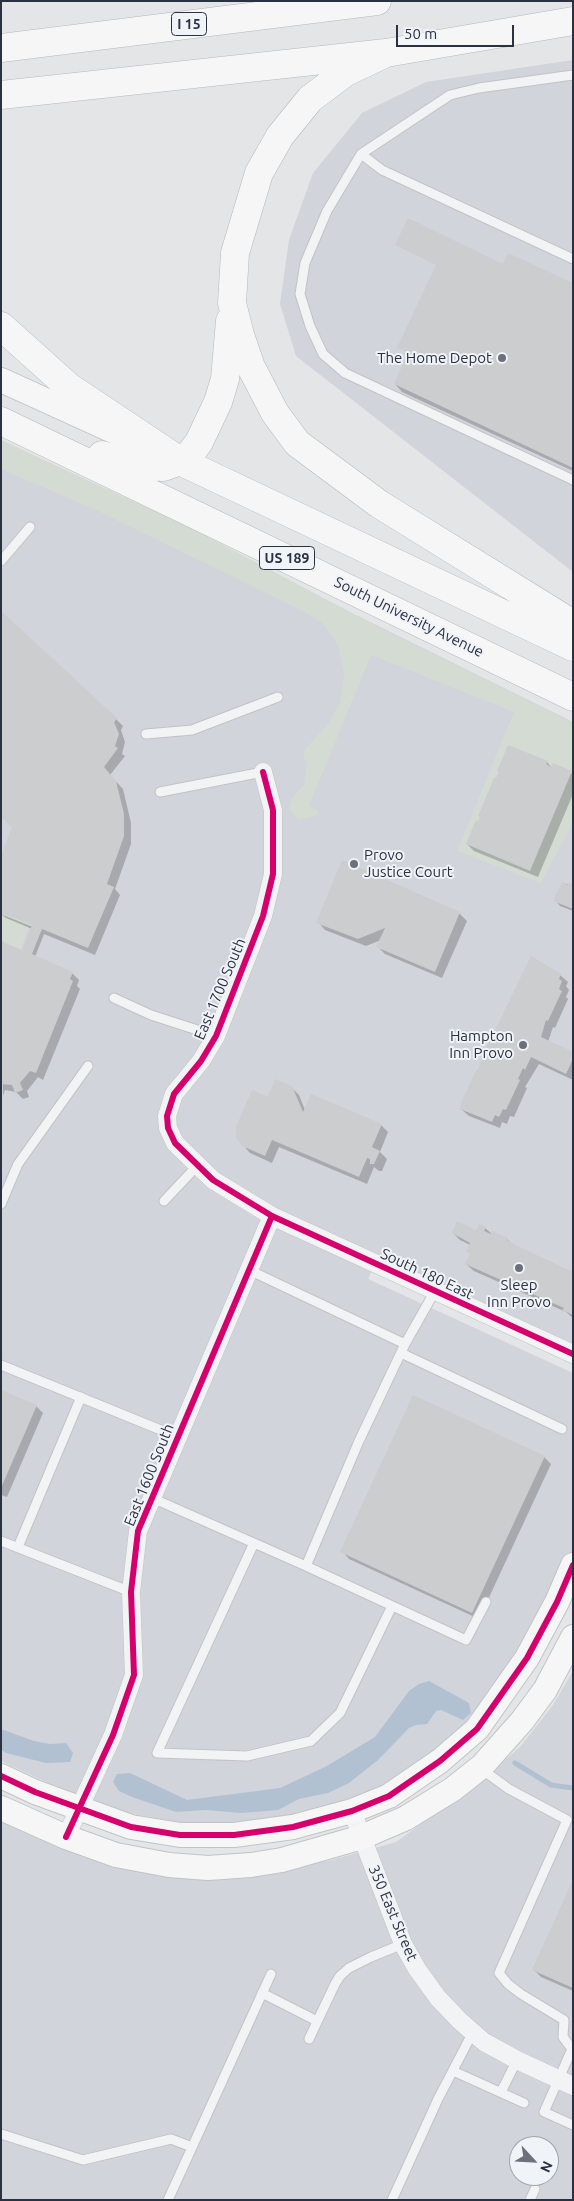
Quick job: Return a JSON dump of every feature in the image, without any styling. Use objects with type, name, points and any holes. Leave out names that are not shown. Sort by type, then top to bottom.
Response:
[{"type":"highway","name":"I 15","points":[[1,48],[377,1]]},
{"type":"highway","points":[[1,95],[386,53],[573,21]]},
{"type":"highway","points":[[33,436],[141,465],[163,467],[180,461],[191,453],[199,442],[218,402],[227,363],[235,253],[259,173],[280,136],[310,99],[346,72],[386,53]]},
{"type":"highway","points":[[232,303],[251,367],[275,413],[297,443],[379,504],[573,624]]},
{"type":"highway","name":"US 189","points":[[1,326],[69,387],[180,461],[573,647]]},
{"type":"highway","name":"South University Avenue","points":[[1,420],[573,697]]},
{"type":"street","points":[[1,380],[180,461]]},
{"type":"street","name":"East 1700 South","points":[[264,772],[273,810],[273,874],[263,916],[216,1036],[201,1061],[174,1094],[167,1116],[168,1128],[175,1144],[197,1166],[214,1180],[272,1216]]},
{"type":"street","name":"East 1600 South","points":[[66,1838],[113,1735],[134,1675],[131,1592],[138,1531],[272,1216]]},
{"type":"street","name":"South 180 East","points":[[272,1216],[573,1354]]},
{"type":"street","points":[[1,1776],[34,1792],[131,1827],[180,1835],[234,1835],[293,1826],[352,1811],[389,1796],[440,1761],[477,1729],[527,1658],[557,1602],[573,1566]]},
{"type":"street","points":[[1,1808],[66,1838],[133,1859],[169,1865],[208,1868],[251,1865],[282,1860],[362,1837],[406,1818],[453,1789],[480,1768],[522,1721],[545,1690],[573,1637]]},
{"type":"street","name":"350 East Street","points":[[352,1811],[403,1944],[417,1969],[438,1998],[484,2042],[566,2083]]},
{"type":"lane","points":[[573,75],[479,88],[450,95],[361,154],[327,211],[305,263],[300,294],[310,326],[323,354],[345,373],[573,480]]},
{"type":"lane","points":[[361,154],[382,170],[573,259]]},
{"type":"lane","points":[[1,561],[30,527]]},
{"type":"lane","points":[[146,734],[192,730],[278,697]]},
{"type":"lane","points":[[160,792],[264,772]]},
{"type":"lane","points":[[114,998],[151,1015],[216,1036]]},
{"type":"lane","points":[[1,1204],[18,1164],[88,1066]]},
{"type":"lane","points":[[164,1201],[197,1166]]},
{"type":"lane","points":[[249,1270],[562,1429]]},
{"type":"lane","points":[[306,1566],[359,1441],[403,1348],[435,1291]]},
{"type":"lane","points":[[1,1365],[178,1437]]},
{"type":"lane","points":[[18,1548],[81,1397]]},
{"type":"lane","points":[[152,1498],[254,1542],[466,1640],[486,1602]]},
{"type":"lane","points":[[1,1540],[131,1592]]},
{"type":"lane","points":[[254,1542],[156,1753],[247,1756],[311,1740],[340,1713],[392,1606]]},
{"type":"lane","points":[[480,1768],[509,1789],[567,1820],[499,1973],[508,1984],[521,1994],[564,2020],[563,2037],[572,2049],[566,2083],[544,2112],[573,2125]]},
{"type":"lane","points":[[309,2038],[340,1976],[349,1968],[403,1944]]},
{"type":"lane","points":[[168,2200],[271,1974]]},
{"type":"lane","points":[[262,1993],[317,2020]]},
{"type":"lane","points":[[392,2200],[473,2032]]},
{"type":"lane","points":[[501,2092],[517,2060]]},
{"type":"lane","points":[[453,2071],[524,2102]]},
{"type":"lane","points":[[1,2134],[83,2160],[171,2139],[192,2147]]},
{"type":"lane","points":[[530,2200],[535,2189]]},
{"type":"shaded area","points":[[573,60],[573,572],[296,356],[280,304],[289,240],[313,173],[362,113],[426,82]]},
{"type":"shaded area","points":[[1,440],[573,722],[573,1354],[375,1264],[368,1279],[573,1373],[573,1551],[530,1646],[498,1691],[454,1735],[410,1771],[333,1809],[239,1824],[181,1823],[118,1811],[1,1761]]},
{"type":"shaded area","points":[[1,440],[189,527],[390,633],[573,723],[573,823],[541,883],[457,851],[514,712],[371,655],[309,806],[319,811],[316,816],[299,820],[289,810],[292,798],[304,784],[307,765],[303,755],[305,749],[328,724],[340,703],[344,673],[338,645],[322,623],[301,610],[98,511],[1,469]]},
{"type":"shaded area","points":[[1,913],[30,924],[19,954],[1,946]]},
{"type":"shaded area","points":[[573,1671],[573,2200],[1,2200],[1,1817],[186,1878],[328,1861],[396,1842],[483,1779],[520,1747],[553,1705]]},
{"type":"water","points":[[429,1681],[469,1703],[471,1713],[463,1720],[441,1710],[436,1711],[427,1724],[409,1728],[378,1760],[349,1783],[328,1793],[299,1799],[278,1810],[241,1813],[206,1810],[176,1812],[119,1791],[113,1782],[117,1774],[130,1773],[187,1800],[280,1788],[327,1766],[375,1737],[409,1691],[419,1684]]},
{"type":"water","points":[[1,1729],[34,1741],[50,1744],[66,1743],[73,1753],[70,1762],[46,1763],[6,1753],[1,1750]]},
{"type":"building","name":"The Home Depot","points":[[408,218],[503,264],[508,253],[573,283],[573,468],[394,384],[408,353],[397,348],[436,265],[395,245]]},
{"type":"building","points":[[1,611],[117,718],[114,722],[119,734],[115,746],[118,748],[104,767],[116,781],[124,814],[124,836],[107,884],[114,887],[88,948],[42,929],[32,954],[73,972],[70,979],[73,981],[36,1073],[30,1071],[20,1083],[23,1090],[15,1093],[12,1085],[1,1084],[1,941],[22,950],[32,925],[1,913],[1,856],[12,827],[1,817]]},
{"type":"building","points":[[508,745],[548,761],[546,764],[551,767],[553,763],[572,771],[530,871],[466,844],[476,820],[478,822],[480,817],[478,816],[494,778],[496,778],[499,772],[497,771]]},
{"type":"building","points":[[342,860],[460,912],[435,972],[376,947],[385,928],[358,939],[316,923]]},
{"type":"building","points":[[562,882],[568,885],[569,883],[573,884],[573,909],[553,901]]},
{"type":"building","name":"Hampton Inn Provo","points":[[531,956],[561,974],[559,979],[562,981],[559,989],[562,991],[548,1021],[546,1020],[541,1037],[573,1052],[573,1059],[566,1074],[531,1057],[525,1070],[523,1068],[518,1079],[520,1080],[506,1110],[503,1109],[499,1117],[495,1115],[492,1122],[460,1109],[462,1100]]},
{"type":"building","points":[[275,1079],[292,1086],[303,1112],[311,1094],[382,1124],[372,1147],[380,1151],[374,1164],[370,1164],[370,1159],[367,1158],[359,1177],[272,1140],[265,1156],[242,1146],[236,1137],[236,1127],[252,1090],[268,1097]]},
{"type":"building","name":"Sleep Inn Provo","points":[[457,1221],[476,1230],[479,1224],[486,1227],[484,1231],[491,1234],[492,1231],[508,1238],[507,1240],[517,1246],[573,1272],[573,1315],[562,1310],[564,1308],[465,1264],[470,1253],[466,1252],[470,1243],[452,1233]]},
{"type":"building","points":[[1,1390],[37,1405],[1,1488]]},
{"type":"building","points":[[413,1395],[545,1456],[472,1613],[340,1552]]},
{"type":"building","points":[[573,1880],[573,1988],[532,1970]]},
{"type":"waterway","points":[[515,1763],[551,1785],[573,1788]]},
{"type":"cycle path","points":[[263,772],[273,810],[273,874],[263,916],[216,1036],[201,1061],[174,1094],[167,1116],[168,1128],[175,1143],[213,1180],[272,1216],[573,1354]]},
{"type":"cycle path","points":[[66,1837],[113,1735],[134,1675],[131,1592],[138,1531],[272,1216]]},
{"type":"cycle path","points":[[1,1776],[35,1792],[131,1827],[180,1835],[234,1835],[293,1827],[352,1811],[389,1796],[440,1761],[477,1729],[527,1658],[557,1602],[573,1565]]},
{"type":"place","name":"The Home Depot","points":[[502,358]]},
{"type":"place","name":"Provo Justice Court","points":[[354,864]]},
{"type":"place","name":"Hampton Inn Provo","points":[[523,1045]]},
{"type":"place","name":"Sleep Inn Provo","points":[[519,1268]]}]
